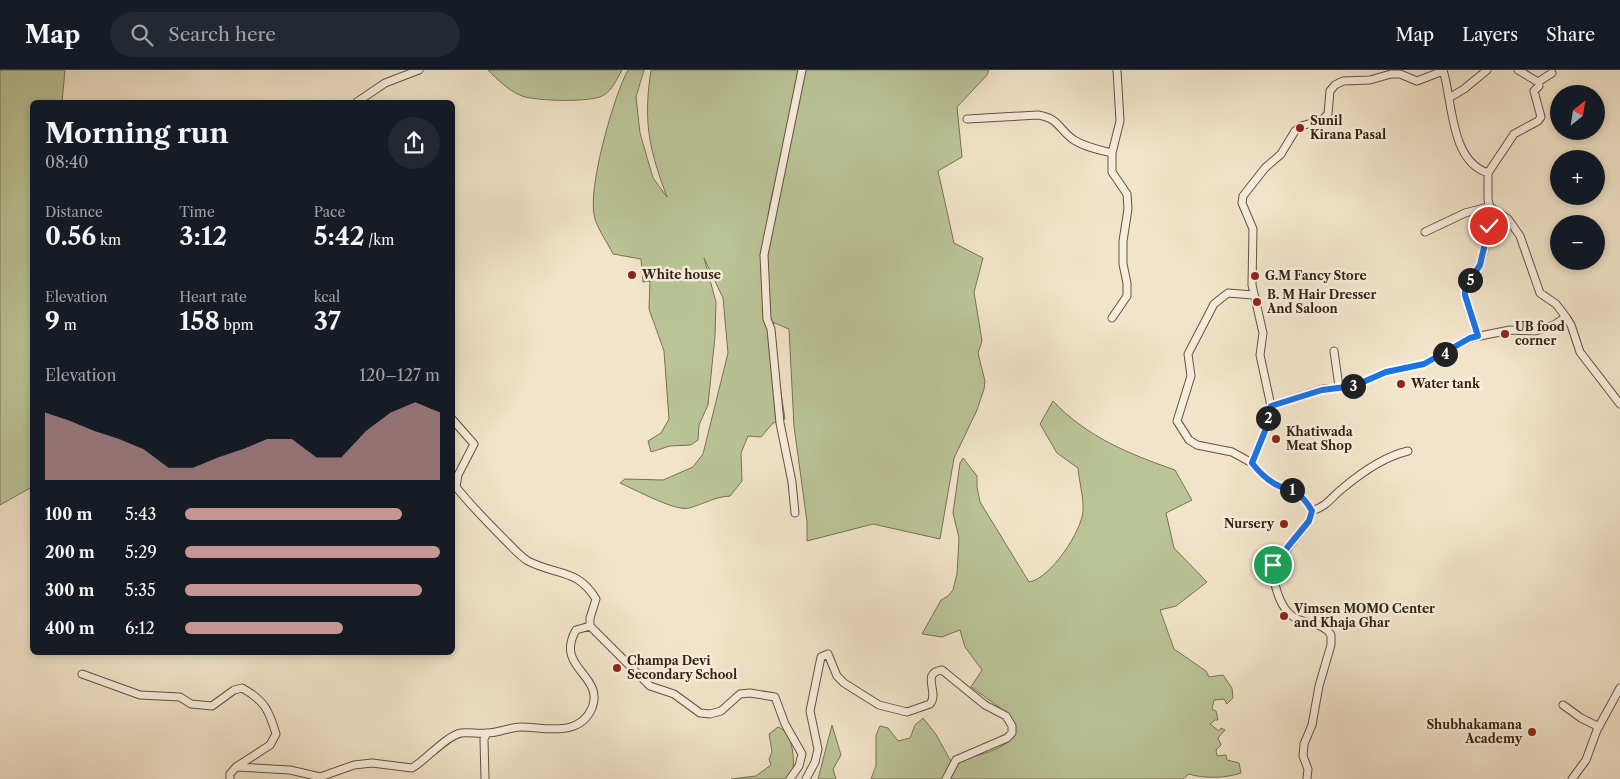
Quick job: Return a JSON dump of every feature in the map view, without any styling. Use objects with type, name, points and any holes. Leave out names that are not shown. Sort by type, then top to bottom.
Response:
[{"type":"street","points":[[360,100],[385,82],[419,70]]},
{"type":"street","points":[[795,513],[792,482],[780,423],[771,329],[767,319],[764,264],[802,70]]},
{"type":"street","points":[[1112,318],[1127,296],[1123,241],[1128,209],[1127,194],[1112,172],[1112,153],[1120,121],[1117,70]]},
{"type":"street","points":[[1449,98],[1464,89],[1487,70]]},
{"type":"street","points":[[1518,70],[1538,82]]},
{"type":"street","points":[[1252,463],[1265,431],[1271,406],[1260,355],[1263,333],[1253,294],[1251,259],[1253,229],[1244,210],[1243,196],[1265,168],[1281,154],[1301,126],[1322,120],[1328,114],[1330,91],[1335,85],[1343,81],[1370,80],[1391,74],[1400,74],[1417,81],[1443,71],[1450,110],[1465,157],[1478,170],[1488,173]]},
{"type":"street","points":[[1538,82],[1552,73]]},
{"type":"street","points":[[1478,336],[1465,295],[1465,288],[1480,265],[1488,238],[1488,173],[1514,134],[1538,122],[1541,117],[1534,91],[1539,86],[1538,82]]},
{"type":"street","points":[[967,119],[1038,115],[1049,117],[1072,139],[1085,146],[1112,153]]},
{"type":"street","points":[[1425,232],[1465,213],[1487,207],[1508,219],[1520,236],[1540,293],[1556,304],[1566,317],[1571,325],[1580,352],[1620,404]]},
{"type":"street","points":[[1253,294],[1228,293],[1214,304],[1206,316],[1188,354],[1191,376],[1176,420],[1189,440],[1197,445],[1232,452],[1252,463],[1263,476],[1277,485],[1301,494],[1312,511],[1309,521],[1271,570],[1280,600],[1285,609],[1294,618],[1324,628],[1331,635],[1331,644],[1319,686],[1312,725],[1304,744],[1303,756],[1308,769],[1307,779]]},
{"type":"street","points":[[1271,406],[1322,390],[1354,386],[1386,372],[1424,364],[1470,338],[1510,330],[1535,331],[1554,325],[1566,317]]},
{"type":"street","points":[[1334,351],[1338,387]]},
{"type":"street","points":[[455,422],[474,444],[458,475],[456,487],[475,511],[526,560],[555,572],[575,577],[587,584],[596,599],[590,618],[590,626],[650,686],[674,694],[700,713],[710,714],[721,711],[740,694],[750,693],[775,697],[786,724],[802,754],[799,766],[790,779]]},
{"type":"street","points":[[1312,511],[1325,506],[1341,489],[1364,473],[1408,451]]},
{"type":"street","points":[[236,767],[290,770],[320,777],[354,765],[372,763],[412,768],[452,737],[461,733],[487,733],[518,727],[558,731],[571,727],[588,715],[595,697],[592,684],[573,661],[571,647],[576,630],[590,626]]},
{"type":"street","points":[[806,779],[815,762],[818,749],[810,710],[821,657],[828,654],[837,676],[844,683],[887,708],[907,712],[930,704],[934,696],[930,678],[933,673],[942,670],[985,705],[1006,716],[1012,726],[1012,733],[1007,738],[956,760],[946,779]]},
{"type":"street","points":[[82,674],[140,695],[180,697],[191,704],[212,706],[234,690],[242,688],[257,696],[270,713],[276,734],[270,745],[236,767],[230,774],[230,779]]},
{"type":"street","points":[[1572,779],[1586,760],[1598,727],[1620,688]]},
{"type":"street","points":[[1563,705],[1598,727]]},
{"type":"street","points":[[485,779],[484,739],[487,733]]},
{"type":"green space","points":[[0,70],[65,70],[62,100],[30,100],[30,488],[0,505]]},
{"type":"green space","points":[[488,70],[622,70],[612,87],[604,95],[598,98],[564,100],[522,96],[508,88]]},
{"type":"green space","points":[[628,70],[644,70],[636,97],[640,133],[653,178],[667,197],[649,135],[648,105],[651,70],[989,70],[987,75],[957,107],[962,157],[938,171],[954,243],[983,258],[974,292],[982,341],[978,353],[985,381],[977,410],[954,458],[940,539],[873,524],[807,541],[807,522],[794,426],[789,329],[772,322],[771,329],[785,419],[773,423],[761,437],[748,436],[741,453],[742,481],[730,496],[683,508],[675,507],[620,483],[625,479],[663,480],[693,467],[703,454],[728,353],[723,298],[704,258],[716,302],[715,336],[708,405],[699,425],[698,440],[691,445],[670,446],[651,452],[648,441],[661,433],[669,419],[664,351],[649,309],[650,281],[643,282],[641,259],[613,254],[595,219],[593,206],[594,188],[603,144],[622,82]],"holes":[[[791,117],[765,246],[770,203]]]},
{"type":"green space","points":[[1053,401],[1066,414],[1094,434],[1125,451],[1175,470],[1192,500],[1166,513],[1174,548],[1207,582],[1176,606],[1160,610],[1174,649],[1206,671],[1209,677],[1223,675],[1232,688],[1233,698],[1227,704],[1224,699],[1214,700],[1212,709],[1216,711],[1218,720],[1210,724],[1219,731],[1221,728],[1225,730],[1218,738],[1221,745],[1216,750],[1217,756],[1226,755],[1227,760],[1239,763],[1241,773],[1215,777],[1201,777],[1189,774],[1183,779],[950,779],[961,760],[996,749],[1014,736],[1013,720],[999,707],[971,687],[982,670],[965,647],[960,630],[942,637],[922,634],[941,600],[953,590],[957,574],[959,538],[953,513],[960,463],[963,458],[977,476],[980,502],[1029,582],[1037,579],[1064,553],[1077,530],[1083,511],[1078,468],[1057,453],[1040,424]]},
{"type":"green space","points":[[923,718],[935,733],[952,763],[942,779],[871,779],[876,766],[876,735],[880,726],[888,728],[898,741],[910,738],[915,725]]},
{"type":"green space","points":[[832,725],[841,755],[833,769],[836,779],[818,779]]},
{"type":"green space","points":[[778,727],[787,736],[792,750],[793,773],[791,779],[731,779],[756,776],[771,765],[769,759],[772,752],[769,734]]},
{"type":"place","name":"Sunil Kirana Pasal","points":[[1300,128]]},
{"type":"place","name":"White house","points":[[632,275]]},
{"type":"place","name":"G.M Fancy Store","points":[[1255,276]]},
{"type":"place","name":"B. M Hair Dresser And Saloon","points":[[1257,302]]},
{"type":"place","name":"UB food corner","points":[[1505,334]]},
{"type":"place","name":"Water tank","points":[[1401,384]]},
{"type":"place","name":"Khatiwada Meat Shop","points":[[1276,439]]},
{"type":"place","name":"Nursery","points":[[1284,524]]},
{"type":"place","name":"Vimsen MOMO Center and Khaja Ghar","points":[[1284,616]]},
{"type":"place","name":"Champa Devi Secondary School","points":[[617,668]]},
{"type":"place","name":"Shubhakamana Academy","points":[[1532,732]]},
{"type":"route","points":[[1273,565],[1309,521],[1312,511],[1301,494],[1277,485],[1263,476],[1252,463],[1265,431],[1271,406],[1333,387],[1354,386],[1386,372],[1404,370],[1424,364],[1443,355],[1470,338],[1478,336],[1465,295],[1465,288],[1480,265],[1489,226]]}]
